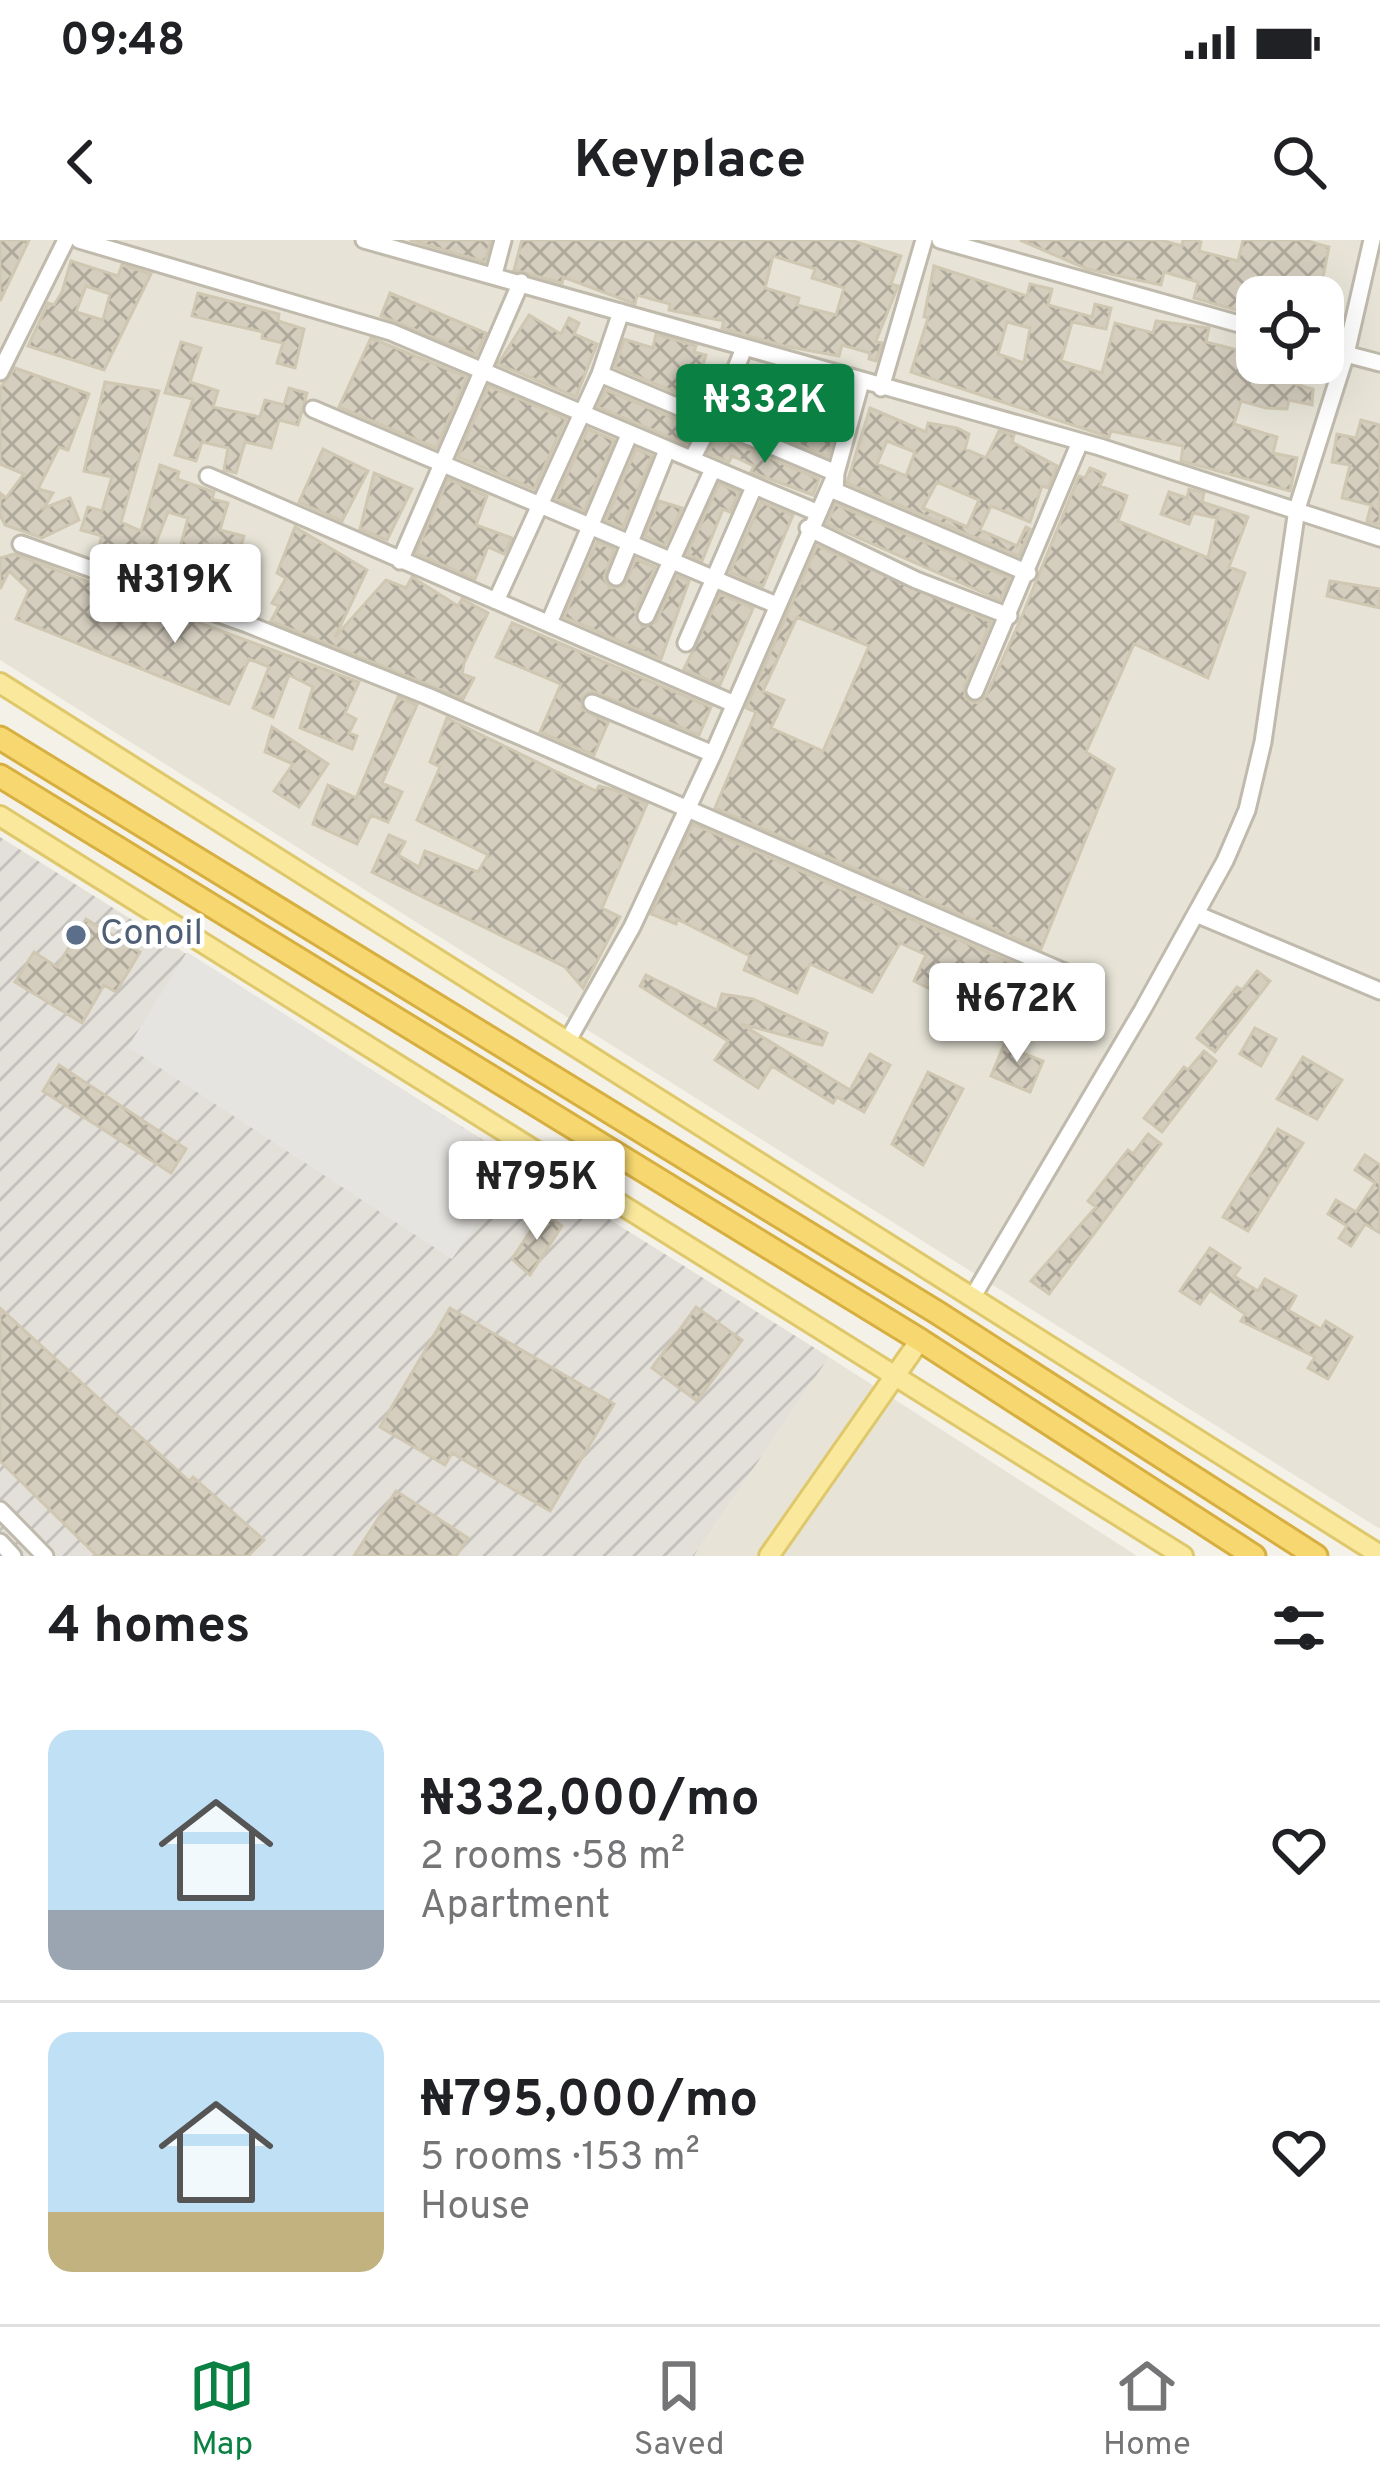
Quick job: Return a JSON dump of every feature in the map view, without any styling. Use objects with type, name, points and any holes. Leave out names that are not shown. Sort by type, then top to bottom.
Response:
[{"type":"highway","points":[[0,737],[938,1313],[1316,1556]]},
{"type":"highway","points":[[0,776],[920,1340],[1254,1556]]},
{"type":"main road","points":[[0,683],[1380,1555]]},
{"type":"main road","points":[[0,816],[1184,1556]]},
{"type":"main road","points":[[770,1556],[920,1340]]},
{"type":"street","points":[[0,372],[66,240]]},
{"type":"street","points":[[79,240],[391,332],[486,369],[754,487],[916,580],[1009,616]]},
{"type":"street","points":[[364,240],[1080,442],[1380,538]]},
{"type":"street","points":[[494,274],[503,240]]},
{"type":"street","points":[[881,388],[923,240]]},
{"type":"street","points":[[940,240],[1236,323]]},
{"type":"street","points":[[972,1298],[1196,914],[1247,810],[1263,742],[1298,508],[1346,354],[1372,240]]},
{"type":"street","points":[[400,561],[521,282]]},
{"type":"street","points":[[496,601],[600,374],[621,312]]},
{"type":"street","points":[[692,459],[744,348]]},
{"type":"street","points":[[1346,354],[1380,363]]},
{"type":"street","points":[[600,374],[836,473]]},
{"type":"street","points":[[567,1042],[632,927],[712,754],[774,604],[836,473],[861,382]]},
{"type":"street","points":[[313,410],[774,604]]},
{"type":"street","points":[[549,623],[629,435]]},
{"type":"street","points":[[974,691],[1080,442]]},
{"type":"street","points":[[616,578],[667,450]]},
{"type":"street","points":[[646,616],[712,470]]},
{"type":"street","points":[[836,473],[835,491],[1028,573]]},
{"type":"street","points":[[208,476],[732,703]]},
{"type":"street","points":[[686,643],[754,487]]},
{"type":"street","points":[[21,544],[267,632],[1071,976]]},
{"type":"street","points":[[592,703],[712,754]]},
{"type":"street","points":[[1196,914],[1380,991]]},
{"type":"street","points":[[0,1510],[45,1556]]},
{"type":"street","points":[[0,1543],[13,1556]]},
{"type":"shaded area","points":[[0,240],[1380,240],[1380,1529],[0,660]]},
{"type":"shaded area","points":[[0,837],[829,1357],[694,1556],[0,1556]]},
{"type":"shaded area","points":[[187,952],[518,1163],[452,1259],[128,1047]]},
{"type":"shaded area","points":[[829,1357],[1137,1556],[694,1556]]},
{"type":"building","points":[[0,240],[29,240],[0,301]]},
{"type":"building","points":[[410,240],[491,240],[485,262]]},
{"type":"building","points":[[522,240],[850,240],[901,256],[891,284],[898,286],[876,341],[882,343],[876,361],[869,359],[870,353],[842,345],[839,356],[784,346],[722,328],[724,321],[669,310],[670,304],[637,295],[635,304],[563,277],[562,283],[514,270]],"holes":[[[773,256],[815,269],[812,278],[844,288],[836,315],[797,305],[799,298],[765,288]]]},
{"type":"building","points":[[1020,240],[1161,240],[1182,246],[1183,240],[1195,240],[1201,242],[1199,251],[1238,261],[1243,240],[1304,240],[1329,247],[1323,276],[1236,276],[1236,310],[1194,298],[1198,282],[1164,272],[1161,285],[1087,269]]},
{"type":"building","points":[[71,261],[118,276],[122,265],[151,274],[104,370],[28,346],[48,303],[54,305]],"holes":[[[86,286],[110,294],[103,320],[76,312]]]},
{"type":"building","points":[[934,266],[1027,296],[1030,284],[1052,289],[1048,305],[1092,317],[1095,304],[1111,308],[1106,329],[1072,322],[1061,361],[1102,373],[1115,323],[1153,333],[1156,321],[1209,328],[1206,342],[1236,350],[1236,384],[1295,384],[1313,389],[1312,405],[1289,400],[1287,409],[1266,408],[1241,401],[1234,424],[1277,437],[1273,453],[1297,458],[1290,491],[1181,461],[1183,446],[1111,431],[1109,437],[911,372],[928,318],[924,317]],"holes":[[[1007,322],[1030,328],[1024,363],[998,354]]]},
{"type":"building","points":[[198,293],[279,314],[278,321],[304,329],[295,368],[277,363],[283,343],[262,338],[263,332],[192,316]]},
{"type":"building","points":[[390,293],[486,333],[476,355],[381,316]]},
{"type":"building","points":[[529,315],[561,334],[569,318],[579,323],[574,334],[597,344],[576,397],[498,364]]},
{"type":"building","points":[[656,334],[696,346],[694,352],[706,355],[702,368],[720,375],[708,406],[615,367],[624,339],[653,348]]},
{"type":"building","points":[[371,338],[467,377],[436,448],[339,407]]},
{"type":"building","points":[[181,342],[201,348],[190,382],[218,391],[213,407],[260,417],[265,400],[284,405],[289,388],[307,393],[298,425],[279,420],[271,448],[245,442],[236,473],[224,470],[228,448],[202,442],[196,461],[175,455],[193,399],[165,393]]},
{"type":"building","points":[[15,368],[89,394],[68,450],[59,447],[38,489],[53,493],[44,508],[70,498],[79,520],[42,538],[5,525],[0,515],[0,493],[6,498],[24,474],[0,464],[0,388]]},
{"type":"building","points":[[773,372],[834,395],[820,434],[833,439],[828,457],[730,416],[742,386],[752,389],[757,375],[771,380]]},
{"type":"building","points":[[105,382],[159,391],[121,522],[141,531],[160,465],[179,472],[177,479],[214,492],[212,499],[228,503],[220,530],[244,536],[227,592],[241,598],[237,608],[194,593],[199,581],[214,587],[226,549],[204,543],[191,588],[171,582],[188,518],[168,512],[146,568],[98,550],[102,536],[81,530],[88,507],[102,511],[112,477],[84,471]]},
{"type":"building","points":[[489,386],[566,419],[534,489],[458,457]]},
{"type":"building","points":[[606,390],[695,427],[686,444],[598,407]]},
{"type":"building","points":[[870,408],[926,432],[928,423],[957,428],[969,434],[965,449],[986,458],[999,431],[1014,435],[1012,442],[1057,466],[1048,488],[1042,486],[1030,522],[991,506],[980,530],[1017,546],[1026,527],[1030,529],[1019,556],[847,483]],"holes":[[[887,441],[915,452],[906,476],[877,464]],[[937,482],[979,500],[967,527],[923,508]]]},
{"type":"building","points":[[1361,420],[1380,425],[1380,525],[1367,521],[1371,505],[1342,498],[1350,465],[1332,462],[1337,434],[1356,438]]},
{"type":"building","points":[[588,429],[614,440],[584,511],[556,499]]},
{"type":"building","points":[[718,436],[819,479],[813,495],[751,472],[754,466],[732,456],[729,462],[708,453]]},
{"type":"building","points":[[323,449],[368,471],[342,521],[299,502]]},
{"type":"building","points":[[636,449],[652,456],[623,527],[606,520]]},
{"type":"building","points":[[1090,468],[1105,474],[1100,486],[1127,496],[1118,521],[1208,558],[1217,518],[1193,513],[1189,524],[1161,514],[1169,492],[1187,498],[1189,489],[1204,493],[1202,502],[1248,517],[1229,567],[1245,573],[1208,678],[1134,644],[1086,752],[1114,769],[1041,949],[715,808],[756,712],[746,708],[817,546],[991,622],[964,687],[966,699],[978,703],[986,696],[1020,621],[1079,476],[1085,478]],"holes":[[[797,617],[869,646],[823,751],[771,728],[784,700],[763,691]]]},
{"type":"building","points":[[374,473],[412,489],[387,540],[360,529]]},
{"type":"building","points":[[448,479],[487,496],[476,525],[512,538],[504,554],[488,547],[475,579],[416,553]]},
{"type":"building","points":[[719,484],[739,492],[730,512],[723,509],[702,561],[687,554]]},
{"type":"building","points":[[659,501],[682,508],[665,545],[645,536]]},
{"type":"building","points":[[761,502],[793,515],[763,586],[730,572]]},
{"type":"building","points":[[835,504],[1010,578],[1000,600],[827,524]]},
{"type":"building","points":[[295,527],[367,570],[335,637],[386,580],[406,588],[412,577],[458,606],[462,599],[488,613],[464,663],[462,674],[474,678],[463,699],[271,621],[279,606],[272,603],[286,578],[277,573]]},
{"type":"building","points":[[597,542],[614,549],[604,578],[610,588],[624,586],[636,559],[655,567],[635,612],[642,627],[656,622],[677,576],[689,581],[661,659],[564,617]]},
{"type":"building","points":[[14,554],[359,682],[345,713],[356,719],[349,733],[357,736],[352,749],[300,728],[313,687],[289,675],[273,717],[253,708],[269,667],[249,659],[229,704],[16,619],[29,590],[9,571],[0,589],[0,558]]},
{"type":"building","points":[[1330,581],[1380,589],[1380,608],[1327,596]]},
{"type":"building","points":[[720,594],[753,608],[720,685],[684,669]]},
{"type":"building","points":[[512,623],[711,707],[699,735],[592,691],[582,697],[582,709],[608,723],[594,755],[540,732],[561,684],[496,657]]},
{"type":"building","points":[[398,697],[417,705],[382,783],[402,792],[388,822],[371,815],[357,844],[313,824],[328,785],[356,798]]},
{"type":"building","points":[[447,718],[596,791],[599,786],[647,804],[602,908],[620,917],[583,988],[565,967],[372,872],[389,835],[405,842],[398,855],[419,867],[425,851],[478,872],[488,855],[417,820],[440,767],[430,762]]},
{"type":"building","points":[[272,727],[328,764],[299,807],[274,791],[293,764],[265,752]]},
{"type":"building","points":[[693,824],[1049,979],[1031,1018],[973,997],[968,1007],[914,981],[926,955],[900,943],[872,992],[810,964],[797,993],[744,970],[750,956],[677,919],[676,924],[651,914]]},
{"type":"building","points":[[86,919],[140,952],[116,992],[104,985],[82,1023],[15,982],[34,952],[57,967]]},
{"type":"building","points":[[1257,971],[1270,981],[1215,1052],[1197,1038],[1237,987],[1242,990]]},
{"type":"building","points":[[646,975],[717,1010],[722,994],[753,999],[827,1033],[822,1045],[741,1024],[850,1090],[870,1054],[890,1065],[864,1112],[837,1097],[833,1103],[772,1066],[758,1088],[715,1060],[728,1041],[640,986]]},
{"type":"building","points":[[1255,1028],[1276,1039],[1261,1066],[1240,1054]]},
{"type":"building","points":[[1018,1029],[1029,1033],[1022,1053],[1043,1061],[1030,1092],[991,1076],[1004,1045],[1012,1048]]},
{"type":"building","points":[[1204,1051],[1216,1061],[1162,1132],[1144,1118],[1184,1067],[1188,1070]]},
{"type":"building","points":[[1303,1057],[1342,1080],[1317,1119],[1277,1099]]},
{"type":"building","points":[[59,1065],[186,1149],[171,1173],[43,1091]]},
{"type":"building","points":[[928,1072],[963,1089],[923,1165],[892,1144]]},
{"type":"building","points":[[1278,1129],[1303,1143],[1248,1231],[1223,1217]]},
{"type":"building","points":[[1148,1134],[1161,1144],[1049,1294],[1031,1281],[1096,1207],[1088,1201],[1128,1150],[1133,1154]]},
{"type":"building","points":[[1365,1155],[1380,1165],[1380,1233],[1365,1224],[1351,1246],[1339,1238],[1347,1226],[1328,1214],[1336,1200],[1356,1212],[1375,1183],[1355,1170]]},
{"type":"building","points":[[543,1212],[562,1226],[530,1275],[512,1259]]},
{"type":"building","points":[[1210,1248],[1240,1268],[1234,1276],[1258,1291],[1265,1279],[1296,1296],[1288,1310],[1321,1329],[1326,1321],[1352,1337],[1328,1379],[1308,1368],[1315,1357],[1241,1321],[1245,1314],[1210,1290],[1200,1304],[1180,1291]]},
{"type":"building","points":[[696,1307],[742,1340],[697,1401],[652,1368]]},
{"type":"building","points":[[0,1308],[189,1481],[193,1477],[264,1540],[248,1556],[97,1556],[0,1461]]},
{"type":"building","points":[[450,1308],[614,1404],[550,1511],[452,1453],[445,1465],[380,1427]]},
{"type":"building","points":[[396,1491],[468,1538],[456,1556],[354,1556]]},
{"type":"place","name":"Conoil","points":[[76,935]]}]
